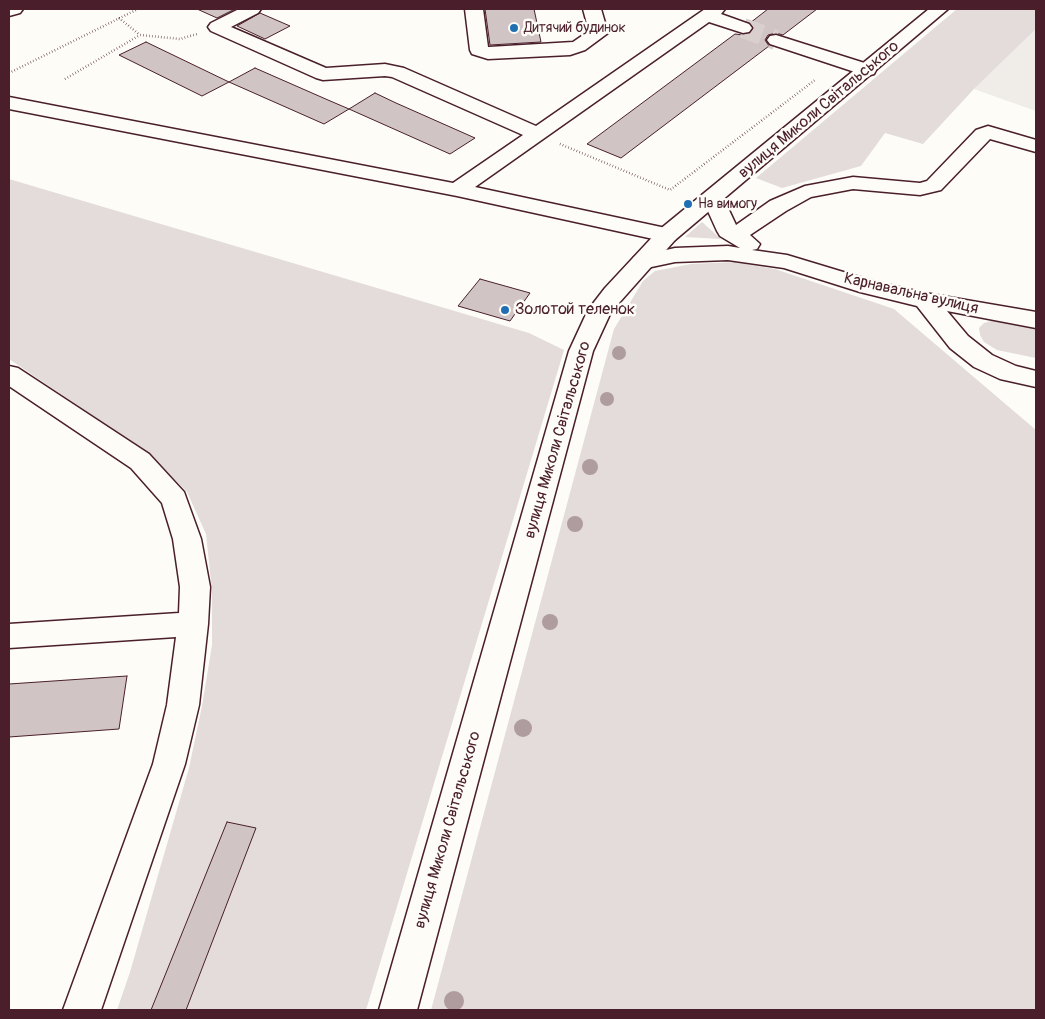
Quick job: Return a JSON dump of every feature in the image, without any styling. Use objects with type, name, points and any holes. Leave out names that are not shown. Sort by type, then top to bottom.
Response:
[{"type":"street","points":[[9,11],[14,9]]},
{"type":"street","points":[[217,27],[252,9]]},
{"type":"street","points":[[474,9],[479,50],[488,53],[570,49],[578,46],[599,33],[592,9]]},
{"type":"street","name":"вулиця Миколи Світальського","points":[[398,1010],[581,351],[600,310],[667,235],[714,198],[939,9]]},
{"type":"street","points":[[457,190],[712,12],[743,28]]},
{"type":"street","points":[[217,27],[323,74],[385,70],[397,72],[538,134]]},
{"type":"street","points":[[776,40],[866,70]]},
{"type":"street","points":[[9,103],[457,190],[667,235]]},
{"type":"street","points":[[735,236],[778,206],[805,192],[853,183],[920,189],[934,186],[983,134],[988,132],[1036,146]]},
{"type":"street","points":[[714,198],[718,214],[728,231],[787,262]]},
{"type":"street","points":[[642,262],[701,252],[728,253],[787,262]]},
{"type":"street","name":"Карнавальна вулиця","points":[[787,262],[868,287],[925,300],[1036,320]]},
{"type":"street","points":[[925,300],[959,342],[983,361],[1009,373],[1036,379]]},
{"type":"street","points":[[15,385],[140,461],[174,500],[187,539],[195,588],[193,624],[183,705],[169,764],[82,1010]]},
{"type":"street","points":[[9,636],[193,624]]},
{"type":"path","points":[[9,72],[138,9]]},
{"type":"path","points":[[119,18],[140,35],[180,39],[217,27]]},
{"type":"path","points":[[65,78],[140,35]]},
{"type":"path","points":[[538,134],[670,190],[840,62]]},
{"type":"shaded area","points":[[957,9],[1036,9],[1036,29],[974,89],[923,144],[885,133],[861,166],[782,188],[756,178]]},
{"type":"shaded area","points":[[1036,29],[1036,111],[974,89]]},
{"type":"shaded area","points":[[9,179],[529,333],[564,350],[366,1010],[117,1010],[130,972],[189,768],[202,706],[212,645],[212,591],[206,534],[187,492],[151,455],[9,359]]},
{"type":"shaded area","points":[[702,222],[721,239],[685,237]]},
{"type":"shaded area","points":[[734,262],[775,269],[894,309],[1036,430],[1036,1010],[431,1010],[614,329],[643,281],[655,271],[691,264]]},
{"type":"shaded area","points":[[995,320],[1036,329],[1036,358],[997,350],[984,342],[979,328],[984,323]]},
{"type":"building","points":[[197,9],[235,9],[217,18]]},
{"type":"building","points":[[485,9],[534,9],[541,42],[490,45]]},
{"type":"building","points":[[768,9],[817,9],[783,35],[776,33],[768,35],[765,40],[769,46],[621,158],[587,144],[735,34],[743,35],[750,33],[754,28],[750,23]]},
{"type":"building","points":[[260,13],[290,26],[265,39],[237,26]]},
{"type":"building","points":[[146,42],[229,82],[202,96],[119,55]]},
{"type":"building","points":[[255,68],[349,109],[324,124],[229,82]]},
{"type":"building","points":[[375,93],[475,138],[450,154],[349,109]]},
{"type":"building","points":[[480,279],[530,293],[510,321],[458,306]]},
{"type":"building","points":[[127,676],[119,729],[9,737],[9,684]]},
{"type":"building","points":[[227,822],[256,828],[186,1010],[151,1010]]},
{"type":"tunnel","points":[[743,28],[776,40]]},
{"type":"place","name":"Дитячий будинок","points":[[514,28]]},
{"type":"place","name":"На вимогу","points":[[688,204]]},
{"type":"place","name":"Золотой теленок","points":[[505,310]]}]
